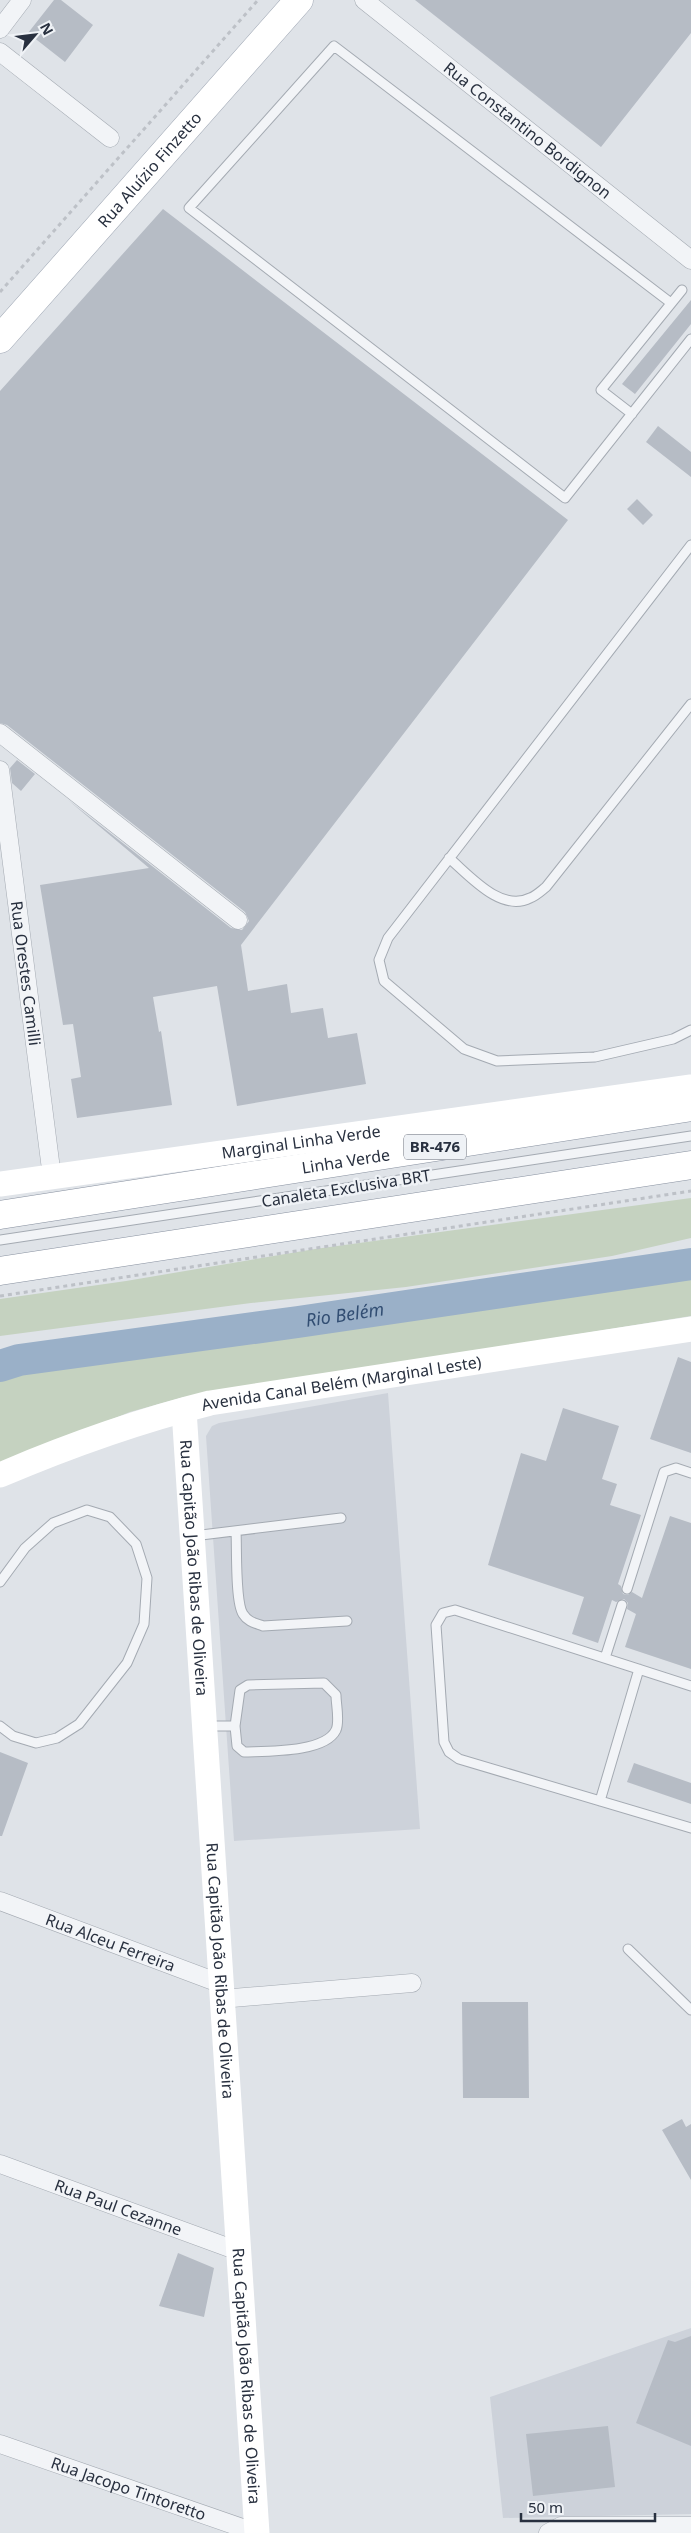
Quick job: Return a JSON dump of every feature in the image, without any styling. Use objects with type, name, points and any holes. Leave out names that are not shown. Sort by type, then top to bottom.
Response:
[{"type":"main road","name":"Rua Aluízio Finzetto","points":[[0,339],[299,0]]},
{"type":"main road","name":"Linha Verde","points":[[0,1214],[691,1107]]},
{"type":"main road","points":[[0,1271],[691,1165]]},
{"type":"street","points":[[0,29],[22,0]]},
{"type":"street","name":"Rua Constantino Bordignon","points":[[364,0],[691,260]]},
{"type":"street","points":[[0,52],[110,138]]},
{"type":"street","points":[[0,733],[238,920]]},
{"type":"street","name":"Rua Orestes Camilli","points":[[0,770],[52,1177]]},
{"type":"street","name":"Marginal Linha Verde","points":[[0,1184],[691,1087]]},
{"type":"street","name":"Avenida Canal Belém (Marginal Leste)","points":[[0,1475],[82,1442],[184,1410],[243,1397],[691,1329]]},
{"type":"street","name":"Rua Capitão João Ribas de Oliveira","points":[[184,1410],[220,1991],[257,2533]]},
{"type":"street","name":"Rua Alceu Ferreira","points":[[0,1901],[220,1991],[412,1983]]},
{"type":"street","name":"Rua Paul Cezanne","points":[[0,2164],[238,2250]]},
{"type":"street","name":"Rua Jacopo Tintoretto","points":[[0,2444],[257,2533]]},
{"type":"street","points":[[548,2533],[561,2526],[691,2526]]},
{"type":"lane","points":[[671,303],[334,46],[189,208],[565,498],[691,340]]},
{"type":"lane","points":[[632,414],[601,390],[682,290]]},
{"type":"lane","points":[[691,545],[388,938],[379,960],[384,981],[464,1048],[497,1060],[595,1056],[673,1040],[691,1030]]},
{"type":"lane","points":[[449,858],[508,902],[529,899],[546,887],[691,704]]},
{"type":"lane","name":"Canaleta Exclusiva BRT","points":[[0,1240],[691,1136]]},
{"type":"lane","points":[[627,1589],[664,1472],[676,1468],[691,1473]]},
{"type":"lane","points":[[0,1582],[25,1548],[53,1523],[87,1510],[110,1517],[136,1544],[147,1578],[144,1624],[128,1663],[80,1724],[57,1738],[36,1743],[13,1736],[0,1726]]},
{"type":"lane","points":[[193,1536],[341,1518]]},
{"type":"lane","points":[[236,1531],[239,1600],[242,1613],[250,1622],[263,1626],[347,1621]]},
{"type":"lane","points":[[605,1658],[622,1605]]},
{"type":"lane","points":[[691,1686],[456,1610],[443,1613],[436,1625],[444,1742],[449,1752],[459,1759],[691,1828]]},
{"type":"lane","points":[[600,1801],[639,1670]]},
{"type":"lane","points":[[324,1683],[336,1695],[337,1728],[333,1735],[312,1747],[244,1752],[237,1746],[235,1726],[240,1690],[248,1684],[324,1683]]},
{"type":"lane","points":[[205,1726],[235,1726]]},
{"type":"lane","points":[[628,1949],[691,2010]]},
{"type":"path","points":[[0,292],[258,0]]},
{"type":"path","points":[[110,138],[150,169]]},
{"type":"path","points":[[0,1296],[691,1191]]},
{"type":"shaded area","points":[[388,1393],[420,1829],[234,1841],[206,1436],[212,1426],[219,1423]]},
{"type":"shaded area","points":[[691,2328],[691,2514],[503,2518],[490,2397]]},
{"type":"green space","points":[[691,1198],[691,1238],[612,1256],[406,1287],[251,1303],[0,1336],[0,1299],[126,1281],[315,1249]]},
{"type":"green space","points":[[691,1272],[691,1316],[177,1399],[130,1412],[0,1464],[0,1376],[20,1368]]},
{"type":"building","points":[[54,0],[61,0],[93,25],[65,62],[28,33]]},
{"type":"building","points":[[415,0],[691,0],[691,33],[601,147]]},
{"type":"building","points":[[163,209],[568,520],[241,945],[248,991],[287,984],[291,1013],[323,1008],[328,1038],[357,1033],[366,1084],[237,1106],[217,986],[153,997],[159,1032],[161,1031],[172,1105],[77,1118],[71,1079],[81,1077],[73,1024],[63,1025],[40,885],[149,868],[68,800],[231,928],[242,930],[249,921],[245,912],[7,725],[0,723],[0,391]]},
{"type":"building","points":[[691,300],[691,324],[635,394],[622,384]]},
{"type":"building","points":[[658,426],[691,452],[691,477],[646,442]]},
{"type":"building","points":[[637,499],[653,515],[643,525],[627,509]]},
{"type":"building","points":[[17,760],[35,774],[21,791],[12,783],[10,768]]},
{"type":"building","points":[[678,1357],[691,1362],[691,1453],[650,1439]]},
{"type":"building","points":[[563,1408],[619,1426],[602,1479],[617,1484],[610,1505],[641,1515],[618,1584],[621,1586],[623,1594],[628,1595],[632,1592],[642,1598],[670,1516],[691,1523],[691,1669],[625,1647],[636,1614],[627,1609],[628,1603],[624,1599],[616,1602],[612,1600],[598,1643],[572,1634],[584,1597],[488,1565],[521,1453],[546,1461]]},
{"type":"building","points":[[0,1752],[28,1763],[2,1836],[0,1836]]},
{"type":"building","points":[[634,1763],[691,1783],[691,1804],[627,1782]]},
{"type":"building","points":[[462,2002],[528,2002],[529,2098],[463,2098]]},
{"type":"building","points":[[682,2119],[686,2127],[691,2124],[691,2180],[662,2130]]},
{"type":"building","points":[[178,2253],[214,2268],[204,2317],[159,2306]]},
{"type":"building","points":[[691,2336],[691,2446],[636,2423],[668,2340],[675,2342]]},
{"type":"building","points":[[608,2426],[615,2487],[533,2496],[526,2434]]},
{"type":"waterway","name":"Rio Belém","points":[[0,1366],[19,1360],[298,1322],[691,1264]]}]
